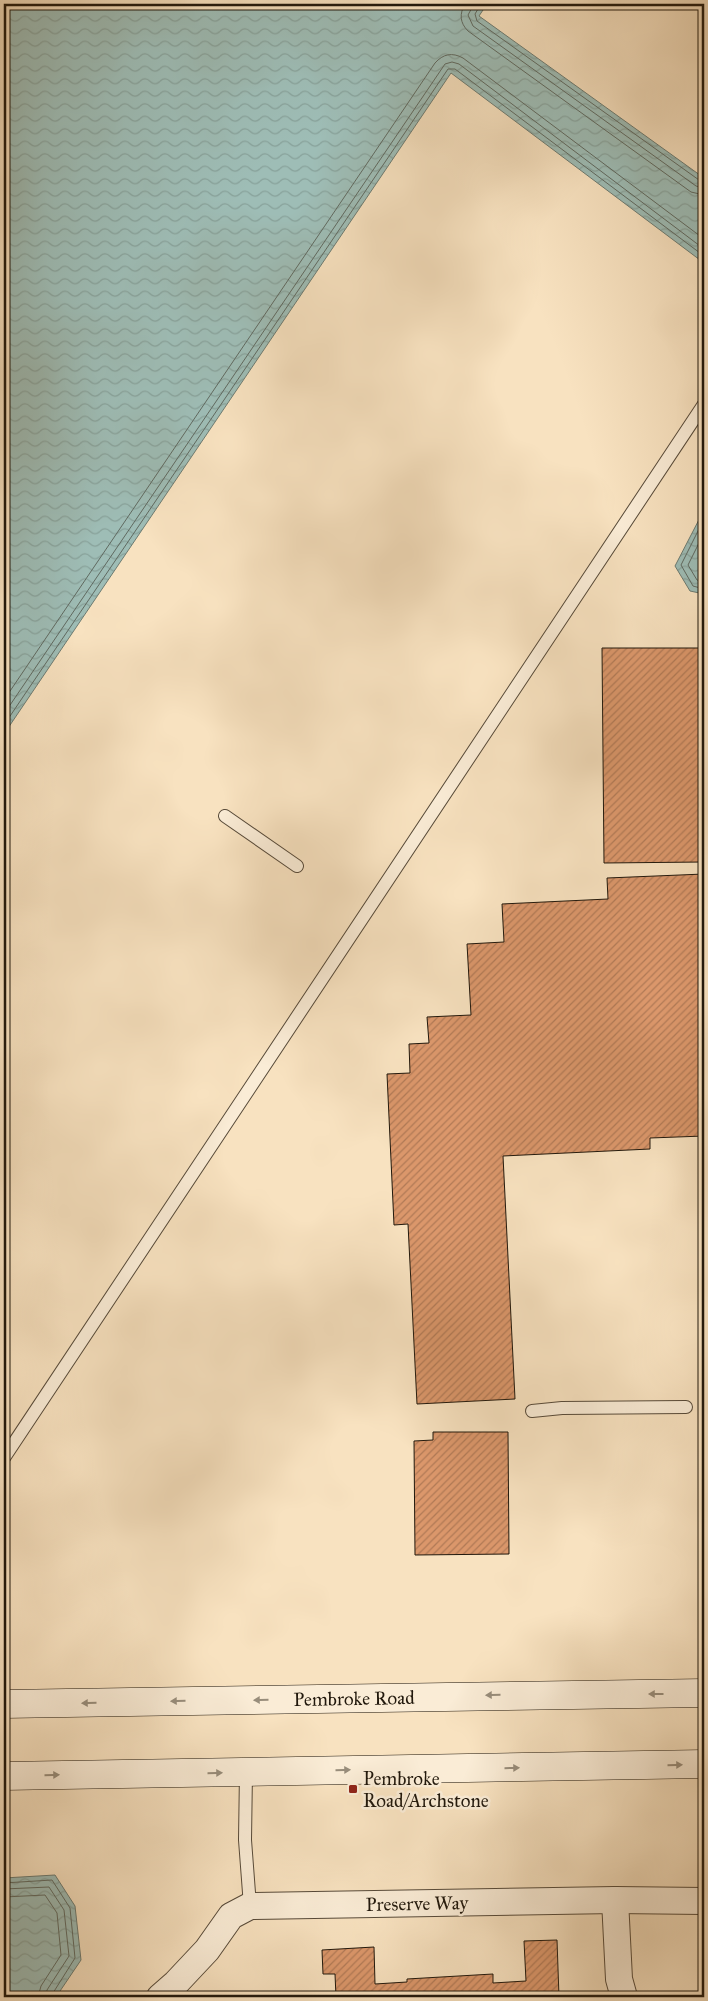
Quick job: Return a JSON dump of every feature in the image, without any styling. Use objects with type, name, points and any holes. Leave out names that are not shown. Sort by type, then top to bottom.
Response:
[{"type":"main road","name":"Pembroke Road","points":[[4,1704],[704,1693]]},
{"type":"main road","points":[[4,1776],[704,1764]]},
{"type":"street","name":"Preserve Way","points":[[250,1906],[615,1900],[704,1901]]},
{"type":"street","points":[[615,1900],[619,1979],[624,1997]]},
{"type":"street","points":[[160,1997],[176,1984],[207,1950],[231,1916],[250,1906]]},
{"type":"lane","points":[[4,1458],[704,404]]},
{"type":"lane","points":[[226,816],[297,866]]},
{"type":"lane","points":[[532,1411],[562,1408],[686,1408]]},
{"type":"lane","points":[[246,1772],[245,1840],[250,1906]]},
{"type":"water","points":[[4,4],[487,4],[479,16],[704,178],[704,263],[451,73],[4,734]]},
{"type":"water","points":[[704,510],[704,594],[690,591],[675,566]]},
{"type":"water","points":[[55,1875],[75,1906],[81,1960],[56,1997],[4,1997],[4,1878]]},
{"type":"building","points":[[602,648],[701,648],[703,862],[604,863]]},
{"type":"building","points":[[704,874],[704,1136],[650,1138],[650,1149],[503,1156],[515,1399],[417,1404],[408,1224],[394,1225],[387,1074],[410,1073],[409,1044],[429,1043],[427,1017],[471,1015],[467,944],[504,942],[502,904],[608,899],[607,878]]},
{"type":"building","points":[[433,1432],[508,1432],[509,1554],[415,1555],[414,1441],[433,1440]]},
{"type":"building","points":[[557,1940],[559,1997],[336,1997],[335,1974],[323,1974],[322,1950],[374,1947],[375,1984],[407,1982],[407,1979],[493,1974],[493,1983],[526,1981],[524,1941]]},
{"type":"place","name":"Pembroke Road/Archstone","points":[[353,1789]]}]
